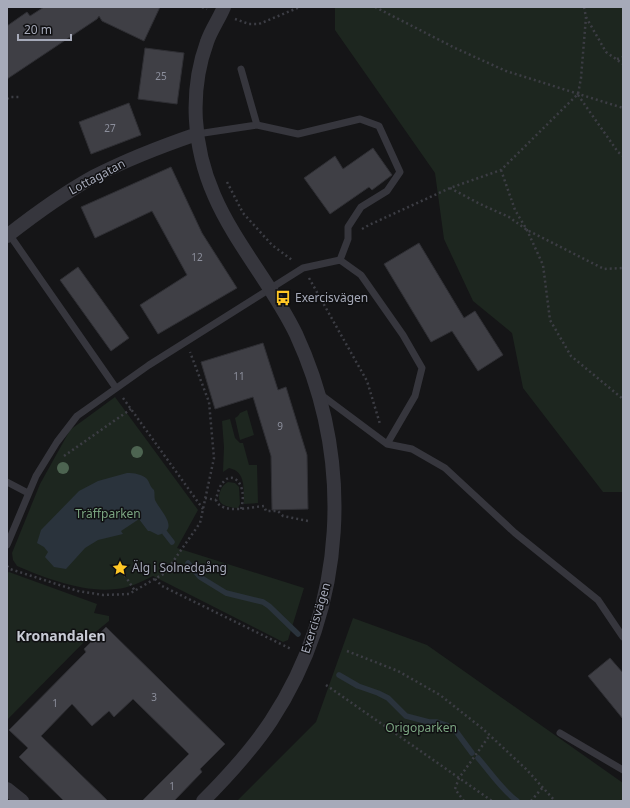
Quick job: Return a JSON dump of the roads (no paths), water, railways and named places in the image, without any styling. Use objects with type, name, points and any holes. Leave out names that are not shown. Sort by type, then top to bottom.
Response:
[{"type":"street","name":"Exercisvägen","points":[[203,801],[238,764],[255,743],[285,698],[305,656],[317,623],[324,597],[331,557],[335,516],[332,462],[328,435],[318,393],[306,356],[295,332],[214,196],[204,169],[197,134],[196,98],[199,70],[212,29],[223,11]]},
{"type":"street","name":"Lottagatan","points":[[8,235],[62,195],[94,176],[134,157],[197,134]]},
{"type":"street","points":[[7,788],[22,801]]},
{"type":"lane","points":[[241,69],[257,125]]},
{"type":"lane","points":[[197,134],[257,125],[298,134],[360,118],[379,126],[400,172],[387,191],[361,207],[348,227],[348,239],[340,260]]},
{"type":"lane","points":[[8,235],[116,388]]},
{"type":"lane","points":[[7,545],[28,493],[42,466],[56,442],[78,416],[149,365],[303,268],[340,260],[361,275],[403,335],[422,368],[415,396],[387,444]]},
{"type":"lane","points":[[318,393],[387,444],[412,449],[445,468],[514,534],[598,600],[623,637]]},
{"type":"lane","points":[[7,482],[28,493]]},
{"type":"lane","points":[[560,733],[623,770]]},
{"type":"waterway","points":[[165,533],[172,542]]},
{"type":"waterway","points":[[188,563],[200,577],[226,593],[263,602],[298,634]]},
{"type":"waterway","points":[[339,675],[358,686],[388,698],[406,716],[429,722],[437,722],[455,730],[472,753]]},
{"type":"waterway","points":[[478,758],[501,786],[517,801]]},
{"type":"place","name":"Exercisvägen","points":[[283,298]]},
{"type":"place","name":"Älg i Solnedgång","points":[[120,568]]},
{"type":"district","name":"Kronandalen","points":[[61,636]]},
{"type":"park label","name":"Träffparken","points":[[108,514]]},
{"type":"park label","name":"Origoparken","points":[[421,728]]}]
